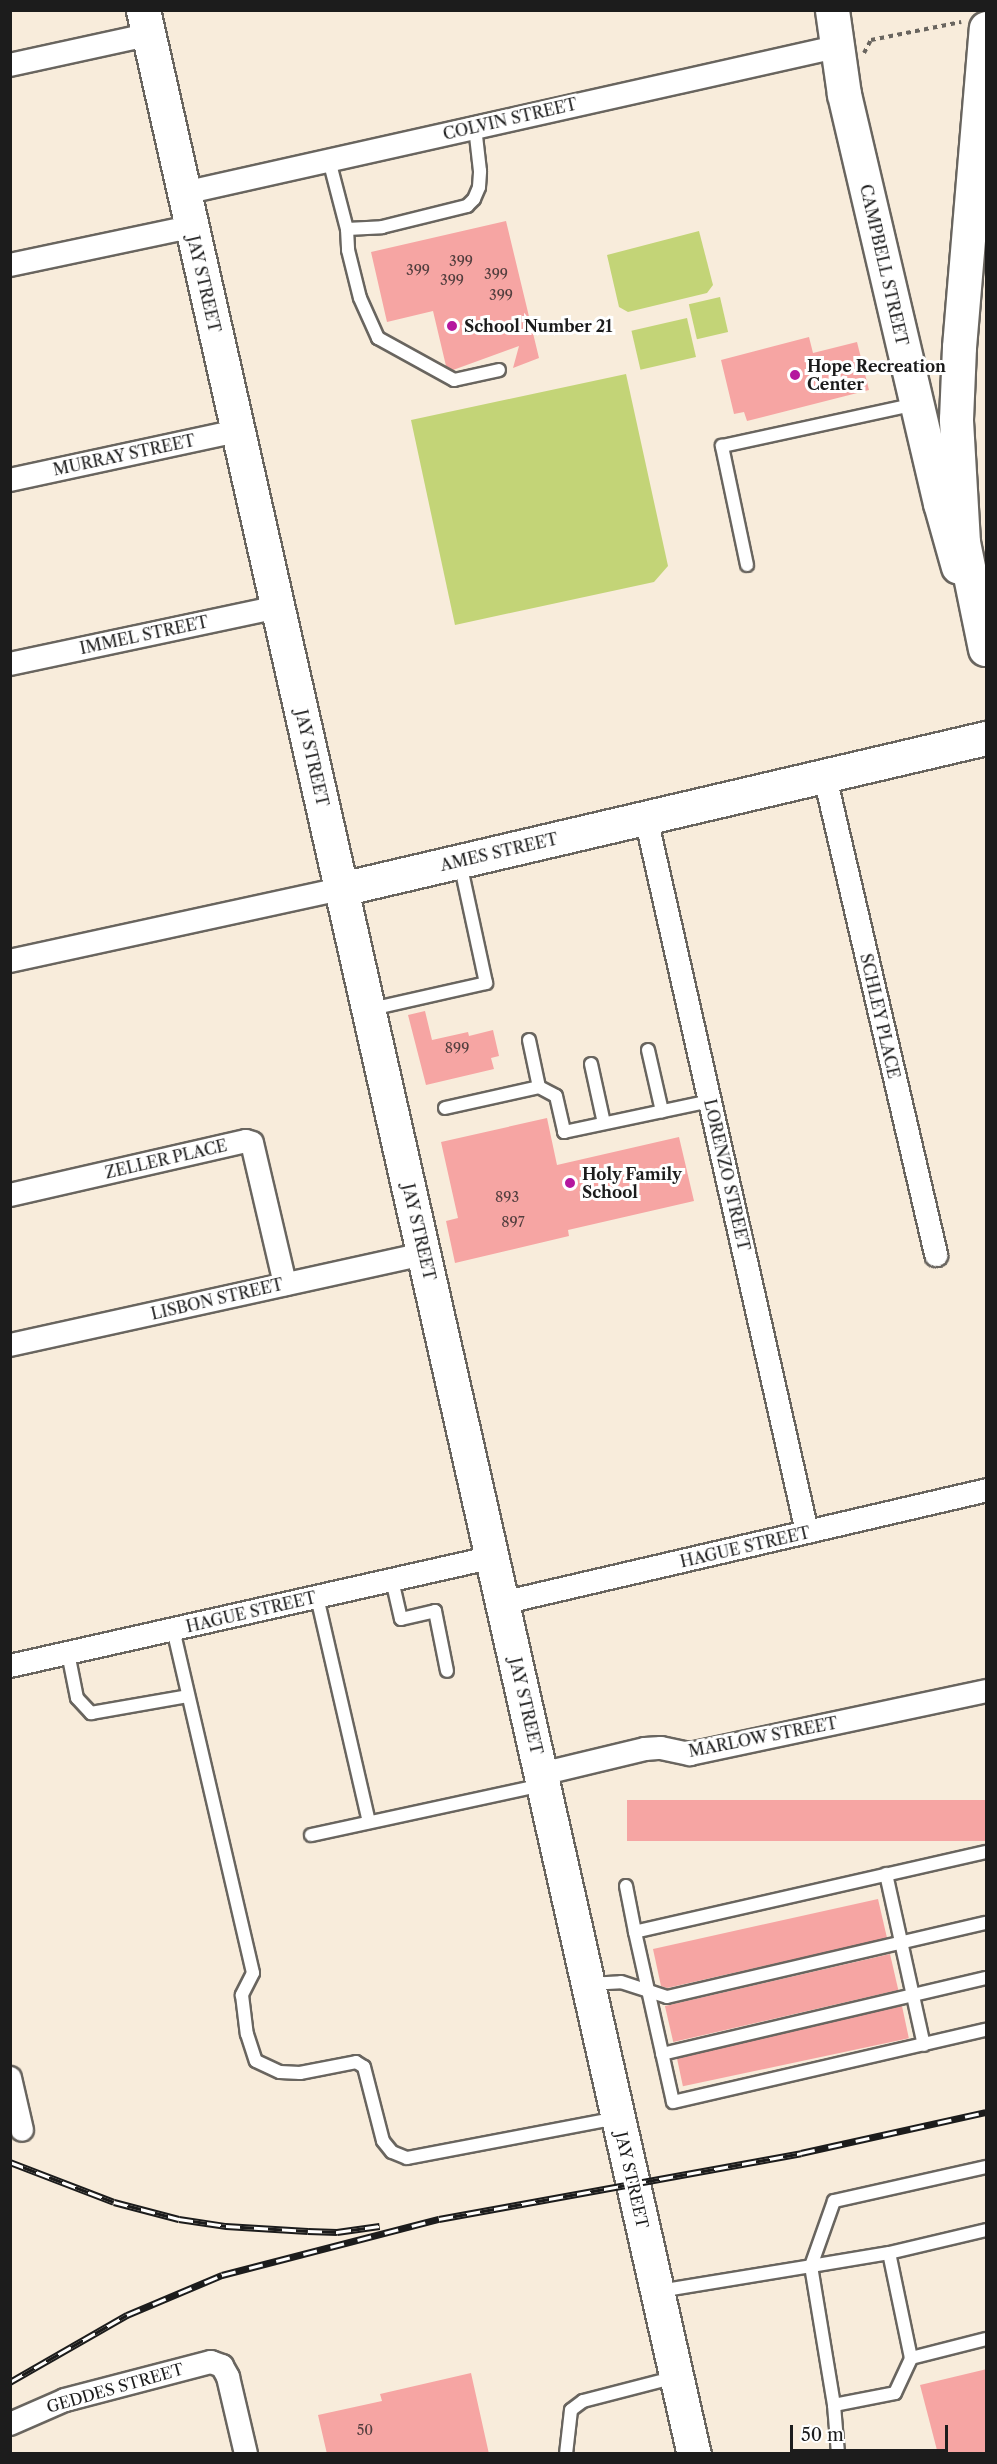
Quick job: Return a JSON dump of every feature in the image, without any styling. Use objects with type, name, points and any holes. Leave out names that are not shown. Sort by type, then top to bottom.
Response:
[{"type":"main road","name":"CAMPBELL STREET","points":[[832,10],[837,55],[917,404],[949,537],[986,652]]},
{"type":"main road","name":"JAY STREET","points":[[145,23],[694,2454]]},
{"type":"main road","points":[[986,652],[963,542],[956,419],[959,347],[987,28]]},
{"type":"main road","name":"AMES STREET","points":[[341,889],[987,738]]},
{"type":"street","points":[[10,65],[145,23]]},
{"type":"street","name":"COLVIN STREET","points":[[184,193],[475,127],[837,55]]},
{"type":"street","points":[[10,266],[192,227]]},
{"type":"street","name":"MURRAY STREET","points":[[10,480],[237,431]]},
{"type":"street","name":"IMMEL STREET","points":[[10,664],[278,607]]},
{"type":"street","name":"SCHLEY PLACE","points":[[825,777],[936,1255]]},
{"type":"street","name":"LORENZO STREET","points":[[646,818],[807,1532]]},
{"type":"street","name":"AMES STREET","points":[[10,961],[341,889]]},
{"type":"street","name":"ZELLER PLACE","points":[[10,1195],[246,1141],[252,1143],[285,1284]]},
{"type":"street","name":"LISBON STREET","points":[[10,1345],[424,1254]]},
{"type":"street","name":"HAGUE STREET","points":[[502,1604],[987,1490]]},
{"type":"street","name":"HAGUE STREET","points":[[10,1666],[492,1557]]},
{"type":"street","name":"MARLOW STREET","points":[[542,1779],[645,1749],[661,1748],[690,1754],[987,1691]]},
{"type":"street","points":[[10,2078],[22,2130]]},
{"type":"street","name":"GEDDES STREET","points":[[10,2424],[65,2400],[197,2364],[212,2362],[222,2366],[228,2377],[246,2454]]},
{"type":"lane","points":[[347,229],[382,227],[467,206],[474,199],[479,187],[480,171],[475,127]]},
{"type":"lane","points":[[329,160],[347,229],[348,250],[360,297],[378,338],[454,380],[499,370]]},
{"type":"lane","points":[[747,565],[722,447],[917,404]]},
{"type":"lane","points":[[368,1010],[486,983],[459,861]]},
{"type":"lane","points":[[529,1040],[539,1087]]},
{"type":"lane","points":[[648,1050],[662,1111]]},
{"type":"lane","points":[[591,1064],[604,1123]]},
{"type":"lane","points":[[445,1108],[539,1087],[556,1096],[564,1131],[710,1101]]},
{"type":"lane","points":[[392,1580],[401,1619],[435,1611],[447,1671]]},
{"type":"lane","points":[[317,1597],[369,1822]]},
{"type":"lane","points":[[173,1629],[253,1973],[242,1995],[247,2034],[256,2061],[280,2072],[300,2073],[356,2062],[364,2067],[383,2141],[392,2152],[407,2158],[618,2118]]},
{"type":"lane","points":[[68,1653],[77,1698],[91,1713],[188,1696]]},
{"type":"lane","points":[[311,1835],[542,1779]]},
{"type":"lane","points":[[635,1932],[987,1852]]},
{"type":"lane","points":[[886,1874],[924,2044]]},
{"type":"lane","points":[[626,1886],[646,1989],[673,2102],[987,2030]]},
{"type":"lane","points":[[587,1984],[621,1982],[667,1997],[987,1923]]},
{"type":"lane","points":[[662,2054],[987,1978]]},
{"type":"lane","points":[[838,2454],[834,2405],[811,2266],[834,2201],[987,2167]]},
{"type":"lane","points":[[658,2292],[889,2253],[987,2230]]},
{"type":"lane","points":[[834,2405],[895,2393],[911,2358],[889,2253]]},
{"type":"lane","points":[[911,2358],[987,2339]]},
{"type":"lane","points":[[566,2454],[570,2410],[583,2401],[677,2377]]},
{"type":"path","points":[[837,55],[860,61],[872,40],[935,28]]},
{"type":"green space","points":[[699,231],[713,285],[707,293],[628,312],[619,307],[607,255]]},
{"type":"green space","points":[[720,297],[728,332],[697,339],[689,304]]},
{"type":"green space","points":[[687,318],[696,357],[640,370],[631,331]]},
{"type":"green space","points":[[626,374],[668,566],[654,582],[455,625],[411,420]]},
{"type":"building","points":[[506,221],[539,358],[513,368],[519,346],[453,370],[446,366],[433,311],[387,322],[371,252]]},
{"type":"building","name":"Hope Recreation Center","points":[[809,337],[813,353],[857,342],[869,390],[747,421],[744,412],[734,414],[721,360]]},
{"type":"building","points":[[425,1011],[432,1040],[468,1032],[469,1036],[493,1030],[499,1056],[491,1058],[494,1069],[426,1085],[408,1015]]},
{"type":"building","name":"Holy Family School","points":[[547,1118],[557,1165],[679,1137],[694,1201],[568,1230],[569,1236],[455,1263],[446,1221],[458,1218],[441,1142]]},
{"type":"building","points":[[627,1800],[986,1800],[986,1841],[627,1841]]},
{"type":"building","points":[[878,1899],[887,1938],[667,1988],[661,1986],[653,1949]]},
{"type":"building","points":[[890,1954],[898,1990],[673,2042],[665,2006]]},
{"type":"building","points":[[902,2006],[909,2038],[683,2086],[676,2054]]},
{"type":"building","points":[[987,2369],[987,2454],[938,2454],[920,2385]]},
{"type":"building","points":[[471,2373],[489,2454],[327,2454],[318,2415],[382,2401],[380,2394]]},
{"type":"railway","points":[[10,2382],[127,2315],[222,2275],[439,2219],[801,2153],[986,2112]]},
{"type":"railway","points":[[10,2162],[114,2202],[179,2219],[226,2226],[308,2231],[337,2232],[380,2226]]},
{"type":"place","name":"School Number 21","points":[[452,326]]},
{"type":"place","name":"Hope Recreation Center","points":[[795,375]]},
{"type":"place","name":"Holy Family School","points":[[570,1183]]}]
